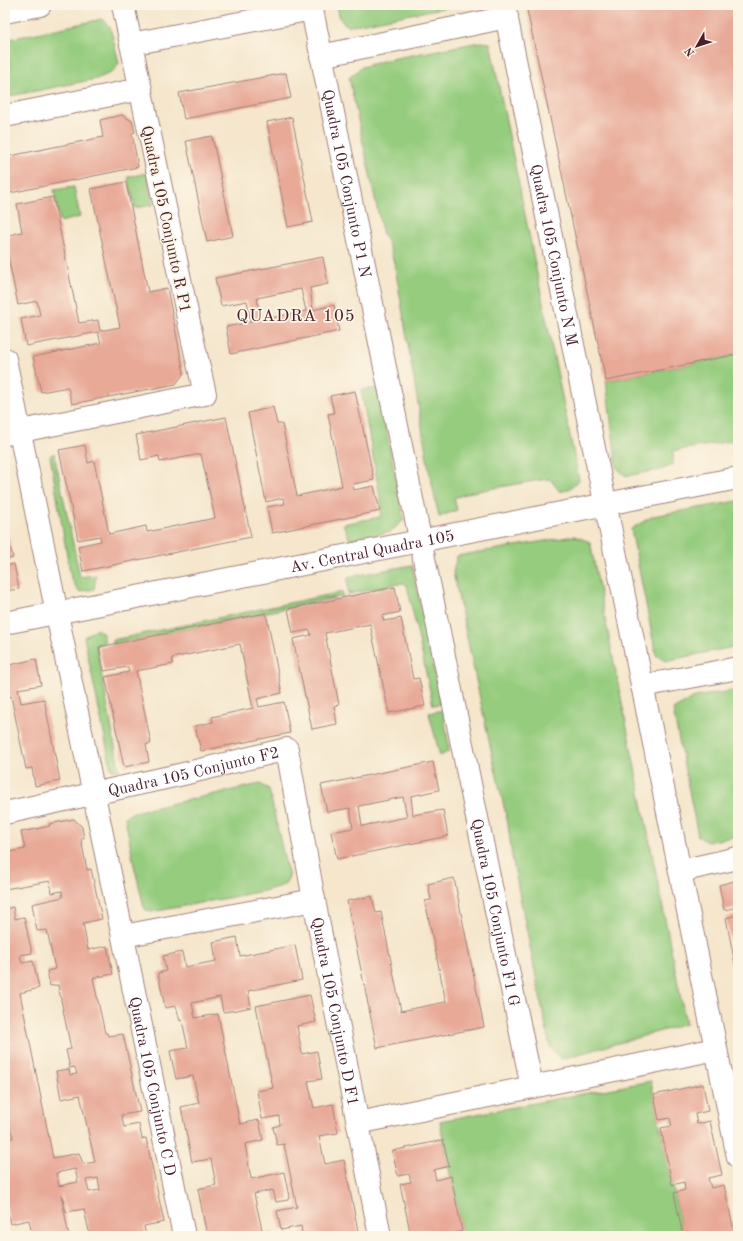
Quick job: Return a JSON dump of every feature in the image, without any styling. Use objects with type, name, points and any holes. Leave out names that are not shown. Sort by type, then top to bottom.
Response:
[{"type":"street","points":[[5,12],[40,5]]},
{"type":"street","name":"Quadra 105 Conjunto R P1","points":[[12,433],[205,394],[123,5]]},
{"type":"street","points":[[131,44],[311,7]]},
{"type":"street","name":"Quadra 105 Conjunto P1 N","points":[[311,7],[420,541]]},
{"type":"street","points":[[321,56],[505,11]]},
{"type":"street","name":"Quadra 105 Conjunto N M","points":[[505,11],[738,1157]]},
{"type":"street","points":[[5,116],[141,89]]},
{"type":"street","name":"Quadra 105 Conjunto C D","points":[[5,359],[12,433],[57,612],[184,1236]]},
{"type":"street","name":"Av. Central Quadra 105","points":[[5,623],[738,478]]},
{"type":"street","name":"Quadra 105 Conjunto F1 G","points":[[420,541],[532,1087]]},
{"type":"street","points":[[642,686],[738,668]]},
{"type":"street","name":"Quadra 105 Conjunto F2","points":[[94,794],[287,749],[293,779]]},
{"type":"street","name":"Quadra 105 Conjunto D F1","points":[[293,779],[314,900],[380,1236]]},
{"type":"street","points":[[5,813],[94,794]]},
{"type":"street","points":[[680,871],[738,858]]},
{"type":"street","points":[[123,936],[314,900]]},
{"type":"street","points":[[358,1123],[716,1048]]},
{"type":"green space","points":[[337,5],[458,5],[349,26],[341,20]]},
{"type":"green space","points":[[102,19],[110,27],[119,63],[113,72],[96,79],[5,97],[5,40]]},
{"type":"green space","points":[[480,42],[490,43],[579,480],[569,489],[560,492],[550,479],[472,492],[454,498],[457,510],[439,517],[429,470],[395,266],[388,243],[383,235],[349,78],[362,67],[386,60]]},
{"type":"green space","points":[[147,173],[153,205],[135,208],[128,177]]},
{"type":"green space","points":[[74,187],[80,217],[60,222],[54,190]]},
{"type":"green space","points":[[738,354],[738,440],[673,451],[673,465],[660,470],[626,476],[617,468],[606,381]]},
{"type":"green space","points":[[378,388],[404,520],[390,532],[350,540],[343,524],[380,517],[382,508],[361,390]]},
{"type":"green space","points":[[54,453],[80,577],[96,575],[94,589],[79,592],[71,578],[50,456]]},
{"type":"green space","points":[[738,501],[738,646],[665,661],[656,655],[631,529],[653,516]]},
{"type":"green space","points":[[574,536],[590,542],[686,1024],[561,1059],[550,1047],[512,857],[508,824],[453,572],[457,556]]},
{"type":"green space","points":[[412,565],[441,704],[433,705],[407,585],[403,583],[348,594],[348,577]]},
{"type":"green space","points":[[342,592],[343,596],[113,645],[113,640]]},
{"type":"green space","points":[[96,629],[102,632],[105,642],[96,645],[120,772],[111,768],[84,637]]},
{"type":"green space","points":[[738,690],[738,836],[707,842],[698,836],[673,710],[695,697]]},
{"type":"green space","points":[[443,710],[449,747],[448,752],[440,756],[429,713]]},
{"type":"green space","points":[[260,784],[269,789],[289,877],[284,885],[264,891],[152,912],[147,911],[144,907],[134,865],[125,817],[134,812]]},
{"type":"green space","points":[[651,1081],[683,1236],[463,1236],[440,1121]]},
{"type":"building","points":[[526,5],[738,5],[738,354],[606,381]]},
{"type":"building","points":[[286,73],[291,98],[184,119],[179,93]]},
{"type":"building","points":[[122,115],[132,121],[135,132],[132,133],[138,167],[5,194],[5,157],[103,137],[100,120]]},
{"type":"building","points":[[292,117],[313,222],[288,227],[267,122]]},
{"type":"building","points":[[212,136],[233,236],[207,242],[186,141]]},
{"type":"building","points":[[126,182],[148,292],[167,288],[184,373],[176,384],[72,404],[68,387],[41,392],[33,357],[101,343],[98,332],[26,346],[21,319],[40,315],[37,301],[18,305],[5,236],[22,232],[17,204],[53,197],[79,323],[98,320],[100,331],[120,327],[91,189]]},
{"type":"building","points":[[323,257],[328,284],[310,288],[313,310],[334,305],[339,331],[231,354],[226,327],[251,322],[247,301],[221,306],[215,278]],"holes":[[[301,289],[306,311],[260,320],[257,298]]]},
{"type":"building","points":[[355,391],[374,480],[353,484],[354,490],[374,486],[380,511],[272,533],[267,507],[285,504],[283,498],[266,502],[248,413],[273,407],[277,424],[282,424],[297,496],[342,486],[328,414],[334,413],[330,396]]},
{"type":"building","points":[[226,417],[251,537],[83,571],[78,546],[101,541],[100,536],[78,540],[59,450],[85,445],[88,463],[94,461],[109,534],[146,526],[147,532],[215,518],[201,454],[160,462],[159,456],[141,460],[136,435]]},
{"type":"building","points":[[5,523],[13,558],[5,560]]},
{"type":"building","points":[[14,564],[19,589],[5,591],[5,566]]},
{"type":"building","points":[[395,587],[400,612],[382,616],[384,621],[401,618],[413,679],[419,678],[425,706],[389,713],[370,624],[325,633],[339,705],[334,706],[337,724],[312,729],[293,639],[311,635],[310,630],[293,633],[288,609]]},
{"type":"building","points":[[266,613],[282,693],[257,699],[259,707],[284,702],[290,733],[201,751],[195,726],[213,722],[212,717],[253,708],[240,644],[196,653],[172,658],[173,664],[136,671],[151,743],[146,745],[149,762],[124,767],[105,677],[129,672],[128,667],[104,671],[99,647]]},
{"type":"building","points":[[36,659],[41,685],[18,689],[21,703],[44,699],[60,781],[35,786],[32,768],[26,769],[11,696],[5,698],[5,666]]},
{"type":"building","points":[[433,762],[439,790],[411,796],[413,815],[443,810],[448,836],[337,859],[331,832],[353,828],[350,808],[327,812],[321,785]],"holes":[[[403,797],[407,817],[362,826],[359,806]]]},
{"type":"building","points":[[74,819],[82,827],[84,838],[81,839],[87,870],[91,869],[102,919],[83,923],[88,950],[107,946],[113,974],[93,978],[105,1033],[107,1033],[108,1036],[123,1034],[140,1112],[121,1115],[124,1127],[139,1124],[142,1139],[146,1138],[164,1222],[144,1226],[146,1236],[108,1236],[107,1233],[90,1236],[84,1209],[66,1212],[62,1195],[69,1236],[32,1236],[29,1220],[10,1224],[5,1199],[5,1139],[13,1138],[5,1110],[5,909],[13,907],[15,919],[24,917],[32,953],[20,955],[22,963],[33,961],[39,988],[20,993],[53,1158],[79,1153],[83,1164],[95,1162],[80,1095],[61,1099],[56,1071],[69,1069],[70,1075],[77,1074],[75,1067],[70,1068],[66,1050],[71,1049],[58,985],[50,986],[47,971],[55,969],[47,930],[37,931],[32,904],[63,897],[62,891],[52,893],[50,881],[5,889],[5,853],[25,849],[21,832],[50,826],[49,824]],"holes":[[[75,1169],[78,1182],[59,1186],[56,1173]],[[98,1178],[100,1190],[89,1192],[86,1180]]]},
{"type":"building","points":[[454,878],[484,1027],[377,1048],[347,901],[372,896],[376,913],[381,912],[401,1011],[446,1002],[425,901],[431,900],[428,884]]},
{"type":"building","points":[[738,880],[737,975],[726,918],[737,915],[735,908],[724,910],[719,885]]},
{"type":"building","points":[[237,937],[240,956],[295,945],[302,980],[248,991],[251,1007],[237,1010],[223,1012],[220,997],[192,1003],[195,1018],[218,1014],[240,1124],[259,1120],[263,1140],[245,1144],[251,1179],[284,1172],[289,1197],[288,1200],[276,1202],[273,1190],[254,1194],[263,1234],[273,1232],[274,1236],[207,1236],[198,1189],[216,1185],[211,1159],[192,1162],[181,1107],[199,1103],[193,1076],[176,1079],[170,1051],[188,1048],[182,1020],[180,1021],[176,1006],[165,1008],[158,973],[166,971],[163,956],[182,952],[185,967],[216,961],[213,942]]},
{"type":"building","points":[[310,995],[316,1022],[297,1026],[302,1054],[317,1051],[322,1079],[308,1081],[314,1108],[333,1104],[338,1133],[319,1136],[325,1164],[344,1160],[359,1236],[293,1236],[302,1233],[301,1226],[281,1230],[277,1211],[297,1207],[284,1144],[277,1145],[273,1127],[280,1125],[279,1116],[262,1119],[257,1091],[273,1088],[256,1006]]},
{"type":"building","points":[[703,1084],[708,1111],[695,1114],[697,1124],[710,1121],[722,1175],[708,1178],[711,1188],[724,1185],[735,1236],[683,1236],[674,1193],[685,1190],[684,1182],[672,1185],[661,1128],[672,1126],[670,1118],[659,1120],[654,1095]]},
{"type":"building","points":[[443,1140],[449,1166],[434,1170],[436,1180],[451,1176],[462,1231],[448,1236],[411,1236],[400,1184],[411,1182],[409,1174],[398,1176],[392,1151]]},
{"type":"district","name":"QUADRA 105","points":[[296,315]]}]
